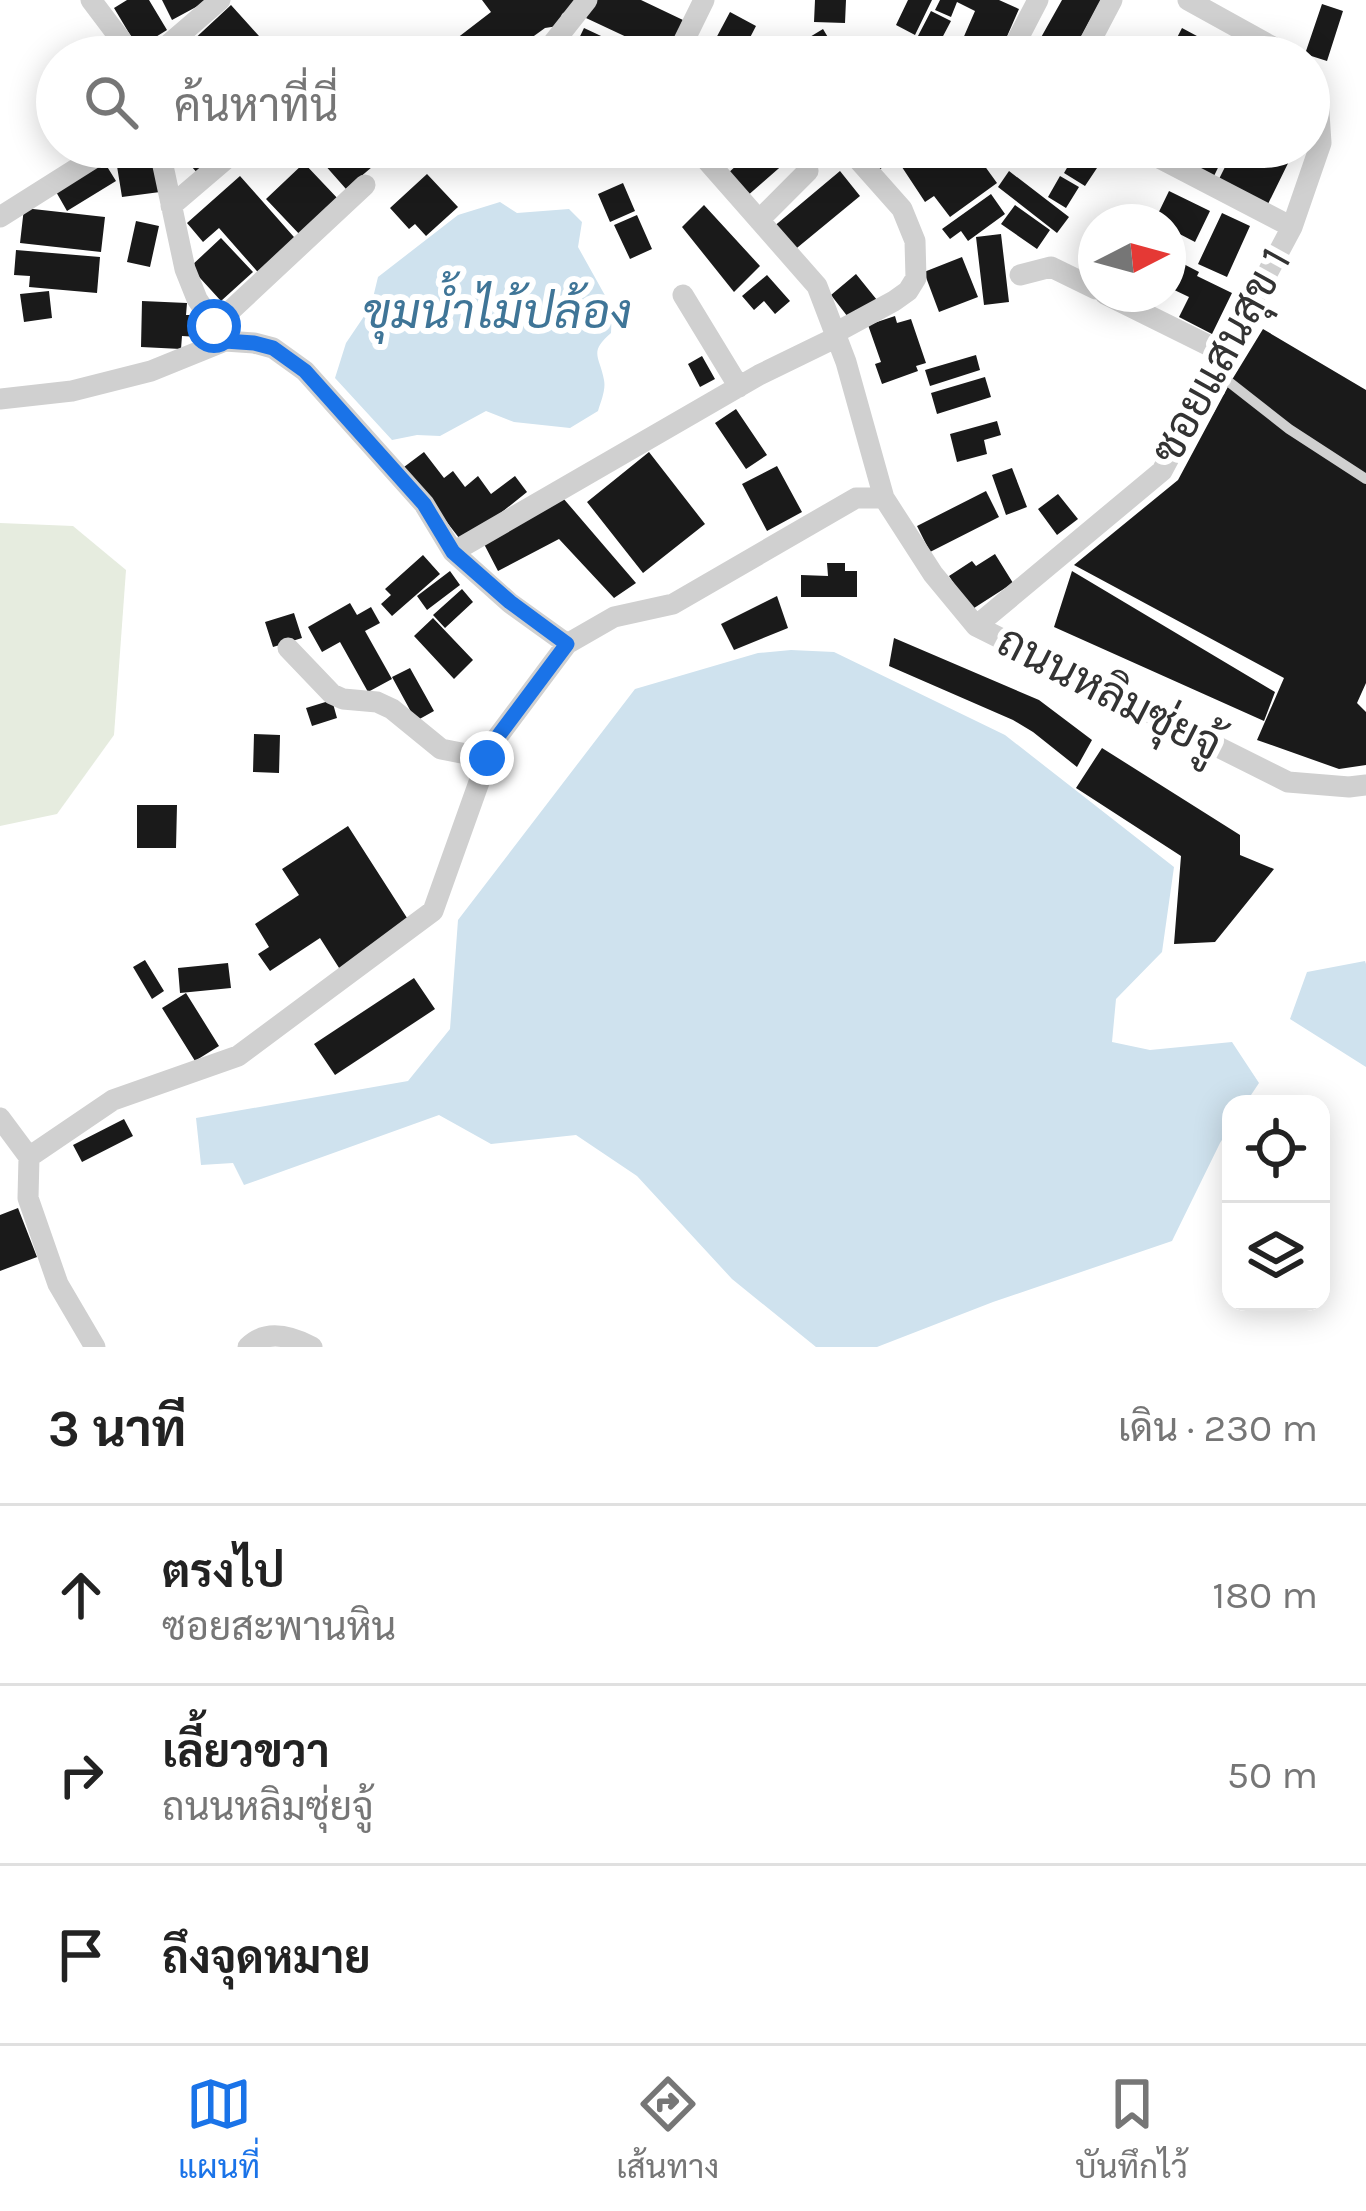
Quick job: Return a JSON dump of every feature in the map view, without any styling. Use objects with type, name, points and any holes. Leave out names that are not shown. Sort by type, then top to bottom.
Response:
[{"type":"street","points":[[91,0],[118,36]]},
{"type":"street","points":[[178,36],[220,0]]},
{"type":"street","points":[[559,36],[587,0]]},
{"type":"street","points":[[1093,36],[1112,0]]},
{"type":"street","points":[[1188,0],[1253,36]]},
{"type":"street","points":[[685,36],[700,1]]},
{"type":"street","points":[[1019,36],[1035,1]]},
{"type":"street","points":[[0,218],[78,168]]},
{"type":"street","points":[[163,168],[185,269],[197,299],[220,333],[273,348],[305,371],[424,504],[453,552],[567,644]]},
{"type":"street","points":[[171,206],[215,168]]},
{"type":"street","name":"ถนนหลิมซุ่ยจู้","points":[[713,168],[817,286],[846,362],[884,498],[933,574],[976,626],[1288,782],[1366,785]]},
{"type":"street","points":[[759,220],[807,168]]},
{"type":"street","points":[[453,552],[908,291],[916,278],[915,241],[902,209],[866,168]]},
{"type":"street","points":[[1178,168],[1292,227]]},
{"type":"street","name":"ซอยแสนสุข 1","points":[[976,626],[1162,471],[1292,227],[1312,168]]},
{"type":"street","points":[[0,399],[72,391],[152,371],[220,333],[365,185]]},
{"type":"street","points":[[1020,275],[1051,267],[1078,281]]},
{"type":"street","points":[[683,295],[739,387]]},
{"type":"street","points":[[1135,312],[1220,362]]},
{"type":"street","points":[[28,1157],[113,1100],[238,1056],[433,911],[493,743],[567,644],[614,617],[673,604],[856,498],[884,498]]},
{"type":"street","points":[[288,648],[332,694],[376,702],[392,709],[441,749],[487,758]]},
{"type":"street","points":[[0,1118],[28,1157],[28,1198],[58,1284],[95,1347]]},
{"type":"street","points":[[248,1347],[268,1335],[312,1347]]},
{"type":"lane","points":[[1220,362],[1288,429],[1366,479]]},
{"type":"shaded area","points":[[0,523],[73,526],[126,570],[114,735],[57,814],[0,826]]},
{"type":"water","name":"ขุมน้ำไม้ปล้อง","points":[[500,202],[517,213],[569,209],[582,222],[578,247],[612,308],[611,333],[597,355],[604,384],[598,411],[570,428],[514,422],[486,411],[440,436],[392,440],[335,378],[346,343],[371,306],[378,277],[458,215]]},
{"type":"water","points":[[834,652],[1005,735],[1174,867],[1162,952],[1116,999],[1112,1042],[1150,1050],[1232,1042],[1259,1083],[1251,1095],[1222,1095],[1222,1140],[1172,1241],[877,1347],[816,1347],[732,1279],[637,1176],[576,1135],[491,1144],[439,1115],[244,1185],[233,1163],[201,1165],[196,1118],[408,1081],[450,1029],[458,920],[635,689],[758,653]]},
{"type":"water","points":[[1365,961],[1366,1067],[1290,1019],[1307,972]]},
{"type":"building","points":[[127,0],[149,0],[167,30],[157,36],[131,36],[114,8]]},
{"type":"building","points":[[162,0],[209,0],[172,20]]},
{"type":"building","points":[[482,0],[581,0],[562,14],[558,26],[534,36],[460,36],[491,12]]},
{"type":"building","points":[[594,0],[641,0],[683,20],[676,36],[624,36],[586,18]]},
{"type":"building","points":[[815,0],[846,0],[845,23],[814,22]]},
{"type":"building","points":[[908,0],[932,0],[915,35],[896,25]]},
{"type":"building","points":[[940,0],[999,0],[1019,9],[1007,36],[964,36],[975,11],[957,2],[951,17],[935,10]]},
{"type":"building","points":[[1062,0],[1101,0],[1081,36],[1042,36]]},
{"type":"building","points":[[1322,4],[1343,11],[1330,52],[1330,36],[1311,36]]},
{"type":"building","points":[[231,5],[259,36],[198,36]]},
{"type":"building","points":[[931,11],[951,21],[943,36],[918,36]]},
{"type":"building","points":[[730,12],[756,26],[751,36],[717,36]]},
{"type":"building","points":[[90,168],[108,168],[116,181],[67,211],[55,190]]},
{"type":"building","points":[[117,168],[157,168],[160,192],[122,197]]},
{"type":"building","points":[[299,168],[309,168],[340,201],[302,237],[266,199]]},
{"type":"building","points":[[327,168],[371,168],[346,189]]},
{"type":"building","points":[[734,168],[779,168],[746,197],[727,174]]},
{"type":"building","points":[[903,168],[986,168],[997,183],[950,217],[934,196],[925,202]]},
{"type":"building","points":[[1067,168],[1097,168],[1085,186],[1064,173]]},
{"type":"building","points":[[1224,168],[1286,168],[1267,206],[1218,181]]},
{"type":"building","points":[[840,171],[860,196],[792,252],[772,228]]},
{"type":"building","points":[[1009,171],[1069,217],[1057,233],[998,187]]},
{"type":"building","points":[[427,174],[458,207],[426,236],[415,224],[409,229],[390,208]]},
{"type":"building","points":[[240,176],[301,245],[263,278],[219,228],[203,242],[187,223]]},
{"type":"building","points":[[1060,176],[1079,187],[1066,208],[1048,197]]},
{"type":"building","points":[[623,183],[635,211],[610,222],[598,194]]},
{"type":"building","points":[[1169,191],[1210,211],[1195,242],[1186,237],[1186,204],[1163,204]]},
{"type":"building","points":[[991,194],[1005,214],[968,241],[961,231],[950,239],[942,229]]},
{"type":"building","points":[[704,205],[760,266],[734,292],[682,227]]},
{"type":"building","points":[[1015,205],[1050,230],[1037,249],[1001,224]]},
{"type":"building","points":[[24,208],[105,217],[101,252],[20,243]]},
{"type":"building","points":[[1222,213],[1250,226],[1227,277],[1198,264]]},
{"type":"building","points":[[637,215],[652,249],[630,259],[614,225]]},
{"type":"building","points":[[136,221],[159,226],[150,267],[127,262]]},
{"type":"building","points":[[1001,234],[1009,302],[984,305],[976,237]]},
{"type":"building","points":[[221,238],[253,272],[221,301],[190,267]]},
{"type":"building","points":[[16,250],[100,257],[97,293],[29,287],[30,276],[14,275]]},
{"type":"building","points":[[962,257],[978,297],[939,312],[924,272]]},
{"type":"building","points":[[1186,265],[1232,293],[1212,334],[1179,317],[1186,312]]},
{"type":"building","points":[[856,274],[877,300],[851,321],[831,295]]},
{"type":"building","points":[[767,275],[790,301],[775,314],[764,301],[754,310],[742,296]]},
{"type":"building","points":[[49,291],[52,318],[24,322],[20,294]]},
{"type":"building","points":[[142,301],[187,303],[186,315],[200,315],[199,337],[182,336],[181,349],[141,347]]},
{"type":"building","points":[[895,316],[897,323],[911,319],[926,363],[916,366],[918,371],[882,384],[875,364],[881,362],[868,325]]},
{"type":"building","points":[[1263,329],[1366,390],[1366,683],[1357,703],[1366,712],[1366,765],[1339,769],[1257,740],[1284,678],[1074,565],[1178,480]]},
{"type":"building","points":[[976,355],[980,370],[930,386],[925,370]]},
{"type":"building","points":[[702,356],[715,379],[700,387],[688,364]]},
{"type":"building","points":[[985,377],[991,397],[937,414],[931,393]]},
{"type":"building","points":[[736,409],[767,455],[746,469],[715,423]]},
{"type":"building","points":[[997,421],[1001,435],[984,440],[987,454],[957,462],[950,434]]},
{"type":"building","points":[[424,452],[444,478],[453,471],[465,487],[478,476],[491,494],[515,476],[527,492],[463,543],[404,467]]},
{"type":"building","points":[[649,452],[705,524],[643,573],[587,502]]},
{"type":"building","points":[[777,466],[802,512],[767,531],[742,484]]},
{"type":"building","points":[[1012,468],[1027,507],[1006,515],[992,475]]},
{"type":"building","points":[[986,491],[999,517],[930,552],[917,526]]},
{"type":"building","points":[[1058,494],[1078,519],[1057,535],[1038,509]]},
{"type":"building","points":[[563,498],[636,583],[614,598],[559,539],[498,571],[484,544]]},
{"type":"building","points":[[995,554],[1013,583],[971,610],[949,576],[972,561],[976,566]]},
{"type":"building","points":[[423,555],[440,574],[392,616],[381,604],[391,595],[385,589]]},
{"type":"building","points":[[827,563],[845,563],[845,571],[857,571],[857,597],[801,597],[801,575],[828,576]]},
{"type":"building","points":[[450,571],[460,585],[427,610],[417,596]]},
{"type":"building","points":[[1072,571],[1275,692],[1264,721],[1054,627]]},
{"type":"building","points":[[462,589],[473,602],[445,628],[433,615]]},
{"type":"building","points":[[777,596],[788,628],[734,650],[721,624]]},
{"type":"building","points":[[350,603],[357,615],[371,607],[380,623],[365,631],[392,679],[368,692],[340,642],[322,652],[308,627]]},
{"type":"building","points":[[294,613],[302,638],[273,647],[265,622]]},
{"type":"building","points":[[433,618],[473,660],[454,679],[414,636]]},
{"type":"building","points":[[894,638],[1039,700],[1092,740],[1077,767],[1013,720],[889,666]]},
{"type":"building","points":[[410,668],[434,711],[416,721],[392,677]]},
{"type":"building","points":[[332,700],[337,718],[312,726],[306,708]]},
{"type":"building","points":[[254,734],[280,735],[279,773],[253,772]]},
{"type":"building","points":[[1102,748],[1240,835],[1240,855],[1274,869],[1215,942],[1174,944],[1181,856],[1076,788]]},
{"type":"building","points":[[137,805],[177,805],[176,848],[137,848]]},
{"type":"building","points":[[348,826],[409,921],[341,971],[320,938],[270,971],[258,954],[269,947],[255,924],[299,895],[282,869]]},
{"type":"building","points":[[145,960],[164,991],[152,999],[133,967]]},
{"type":"building","points":[[228,963],[231,988],[180,993],[178,968]]},
{"type":"building","points":[[414,978],[435,1009],[335,1075],[314,1044]]},
{"type":"building","points":[[186,993],[219,1046],[195,1061],[162,1008]]},
{"type":"building","points":[[124,1119],[133,1136],[82,1162],[73,1145]]},
{"type":"building","points":[[18,1208],[37,1257],[0,1271],[0,1215]]},
{"type":"route","points":[[214,326],[225,341],[273,348],[305,371],[424,504],[453,552],[567,644],[493,743],[487,758]]}]
